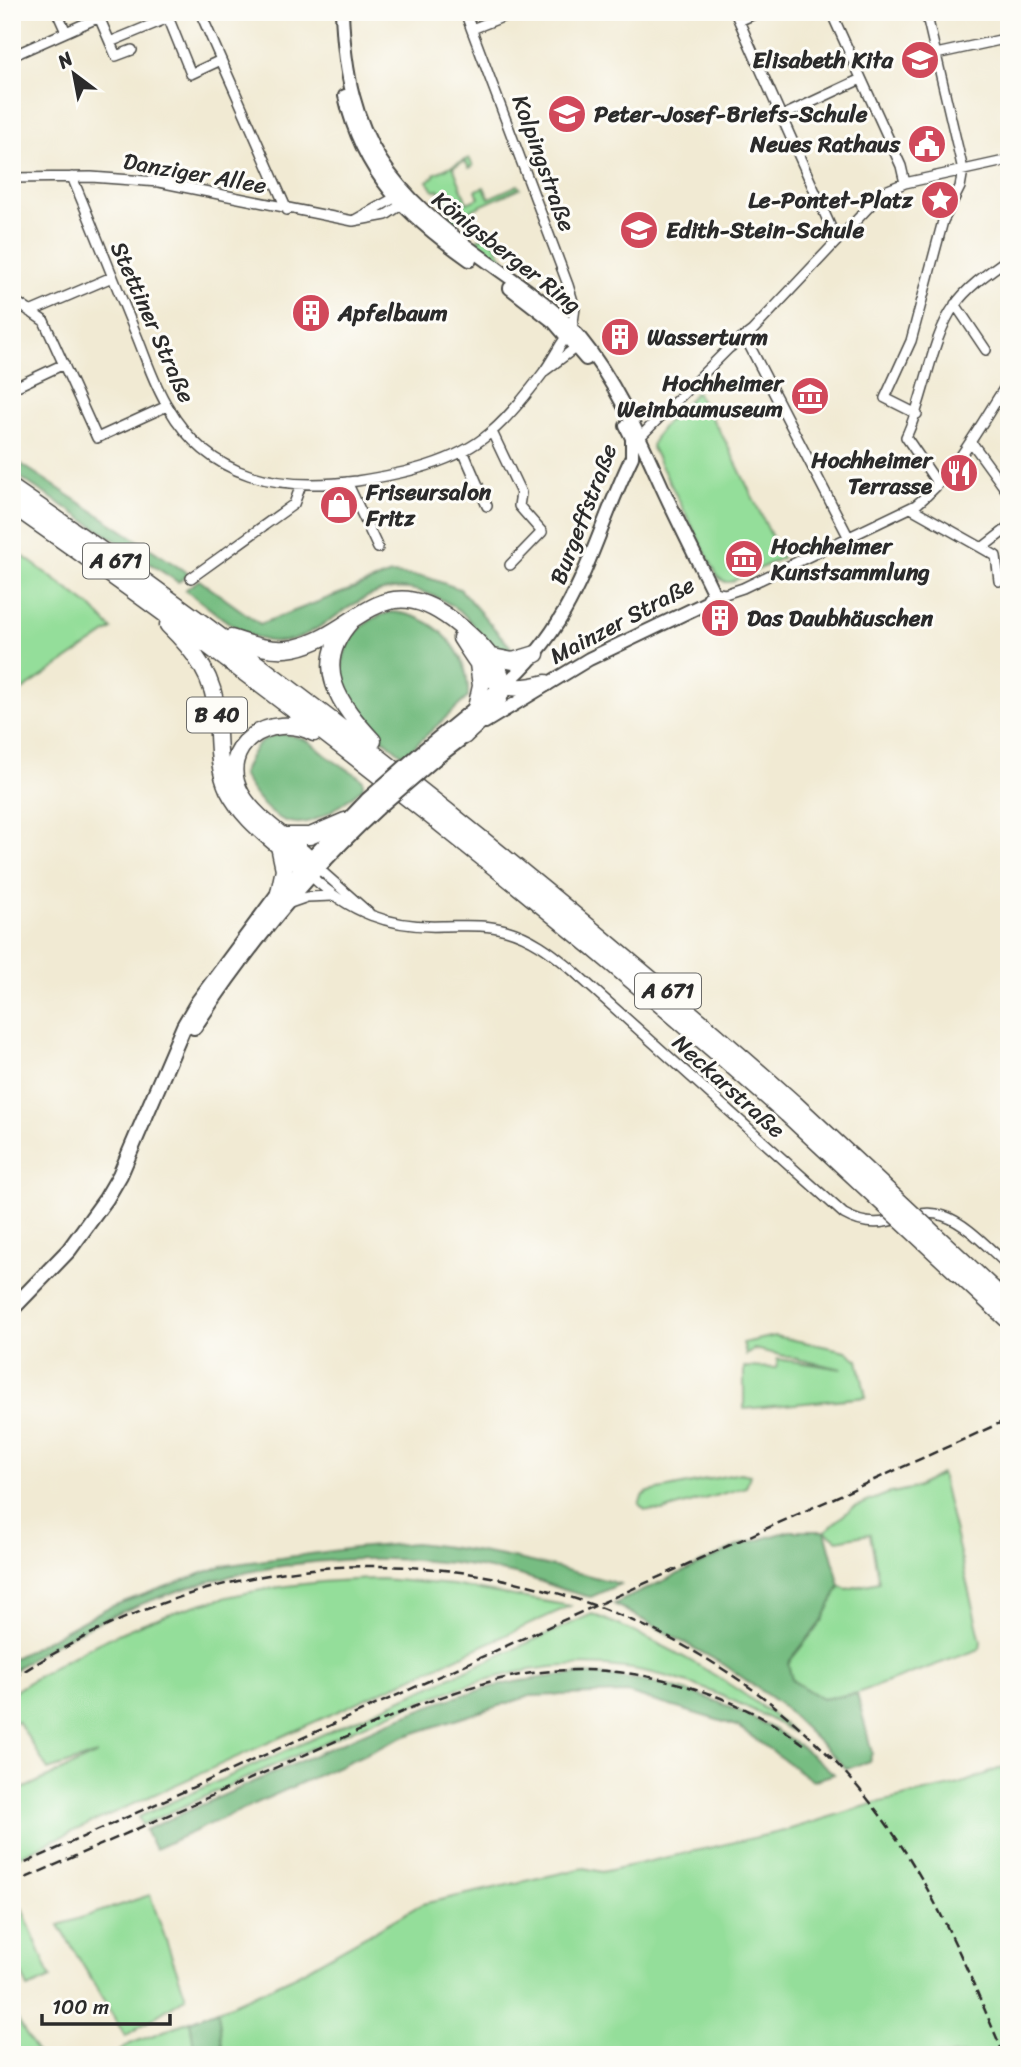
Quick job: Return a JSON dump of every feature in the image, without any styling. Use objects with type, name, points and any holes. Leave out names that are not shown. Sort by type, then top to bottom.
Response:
[{"type":"highway","name":"A 671","points":[[12,488],[219,635],[403,774],[603,935],[791,1109],[1009,1304]]},
{"type":"highway","name":"A 671","points":[[12,505],[134,591],[347,750],[528,891],[791,1109],[1009,1321]]},
{"type":"highway","name":"B 40","points":[[134,591],[179,636],[206,672],[216,703],[220,764],[228,788],[241,810],[283,841]]},
{"type":"highway","points":[[219,635],[264,648],[291,648],[317,639],[361,612],[388,600],[407,600],[427,604],[444,614],[502,687],[515,690],[546,683]]},
{"type":"highway","points":[[361,612],[346,626],[337,643],[332,663],[333,682],[345,710],[403,774]]},
{"type":"highway","points":[[483,660],[513,661],[536,654]]},
{"type":"highway","points":[[476,708],[483,660]]},
{"type":"highway","points":[[464,736],[499,699],[502,687]]},
{"type":"highway","points":[[310,867],[256,813],[240,793],[236,768],[244,744],[264,728],[289,724],[306,728],[347,750]]},
{"type":"highway","points":[[283,841],[310,836],[345,821]]},
{"type":"highway","points":[[282,899],[285,869],[283,841]]},
{"type":"main road","name":"Königsberger Ring","points":[[334,12],[342,83],[357,138],[377,176],[401,201],[544,303],[580,344],[656,473],[713,592]]},
{"type":"main road","name":"Königsberger Ring","points":[[342,12],[347,70],[366,133],[401,201]]},
{"type":"main road","name":"Burgeffstraße","points":[[502,687],[536,654],[556,629],[572,601],[637,439]]},
{"type":"main road","points":[[626,470],[642,463],[656,473]]},
{"type":"main road","name":"Mainzer Straße","points":[[464,736],[546,683],[703,604],[713,592]]},
{"type":"main road","points":[[12,1309],[69,1250],[106,1199],[120,1175],[198,1002],[310,867],[372,804],[502,687]]},
{"type":"main road","points":[[430,754],[464,736]]},
{"type":"main road","points":[[310,867],[345,821],[372,804]]},
{"type":"street","points":[[57,12],[66,32]]},
{"type":"street","points":[[12,56],[111,12]]},
{"type":"street","name":"Danziger Allee","points":[[200,12],[287,210]]},
{"type":"street","name":"Kolpingstraße","points":[[465,12],[573,300],[576,316],[569,333]]},
{"type":"street","points":[[472,29],[515,12]]},
{"type":"street","points":[[759,12],[737,17],[836,239]]},
{"type":"street","points":[[831,12],[901,166],[905,183]]},
{"type":"street","points":[[917,414],[885,398],[911,341],[943,221],[960,187],[963,170],[926,12]]},
{"type":"street","points":[[110,42],[167,15],[191,74],[221,60]]},
{"type":"street","points":[[99,17],[116,56],[132,50]]},
{"type":"street","points":[[936,54],[1009,38]]},
{"type":"street","points":[[782,116],[861,79]]},
{"type":"street","name":"Burgeffstraße","points":[[637,439],[729,349],[745,337],[883,192],[905,183],[1009,160]]},
{"type":"street","name":"Danziger Allee","points":[[12,178],[72,177],[159,182],[287,210],[353,221],[401,201]]},
{"type":"street","name":"Stettiner Straße","points":[[72,177],[167,407],[200,447],[227,467],[258,479],[300,485],[347,482],[433,463],[463,451],[492,432],[544,371],[569,333]]},
{"type":"street","points":[[938,484],[906,438],[917,414],[944,324],[955,304],[1009,258]]},
{"type":"street","points":[[30,313],[112,277]]},
{"type":"street","points":[[12,299],[44,321],[97,438],[167,407]]},
{"type":"street","points":[[955,304],[986,351]]},
{"type":"street","points":[[745,337],[849,538]]},
{"type":"street","name":"Stettiner Straße","points":[[544,371],[580,344]]},
{"type":"street","points":[[13,388],[65,364]]},
{"type":"street","name":"Mainzer Straße","points":[[713,592],[725,594],[743,588],[911,508],[938,484],[972,443],[1009,381]]},
{"type":"street","points":[[492,432],[521,493],[519,506],[542,532],[510,565]]},
{"type":"street","points":[[972,443],[1009,494]]},
{"type":"street","points":[[463,451],[487,506]]},
{"type":"street","points":[[347,482],[378,548]]},
{"type":"street","points":[[191,578],[294,504],[300,485]]},
{"type":"street","points":[[911,508],[996,556],[999,581]]},
{"type":"street","points":[[982,548],[1009,527]]},
{"type":"street","name":"Neckarstraße","points":[[310,867],[333,895],[353,910],[380,919],[438,926],[493,927],[527,937],[570,968],[844,1214],[871,1225],[929,1214],[944,1216],[1009,1266]]},
{"type":"street","name":"Neckarstraße","points":[[310,867],[363,909],[380,919]]},
{"type":"street","points":[[282,899],[333,895]]},
{"type":"green space","points":[[469,158],[473,166],[469,168],[465,161],[453,166],[467,203],[479,198],[476,190],[484,187],[489,198],[518,185],[520,188],[460,215],[461,221],[447,225],[440,220],[461,210],[460,206],[453,209],[444,202],[439,190],[434,191],[427,181],[434,174]]},
{"type":"green space","points":[[466,230],[472,242],[490,234],[508,268],[457,233]]},
{"type":"green space","points":[[696,392],[726,442],[782,558],[731,582],[725,582],[718,577],[652,448],[657,434]]},
{"type":"green space","points":[[12,458],[189,574],[178,582],[12,472]]},
{"type":"green space","points":[[12,548],[90,606],[112,629],[12,697]]},
{"type":"green space","points":[[391,574],[426,577],[460,589],[515,652],[498,650],[491,646],[462,613],[450,605],[409,589],[388,590],[369,596],[315,630],[278,642],[257,638],[238,629],[185,590],[199,580],[260,624]]},
{"type":"green space","points":[[392,612],[423,620],[448,639],[457,651],[467,680],[468,697],[404,756],[358,714],[347,696],[343,682],[344,655],[349,643],[367,623]]},
{"type":"green space","points":[[285,734],[313,744],[363,780],[363,788],[327,814],[311,821],[297,823],[283,820],[270,811],[256,797],[242,775],[262,741]]},
{"type":"green space","points":[[775,1336],[846,1351],[858,1360],[866,1397],[744,1409],[744,1367],[777,1368],[777,1359],[842,1369],[754,1349],[746,1355],[743,1343]]},
{"type":"green space","points":[[740,1473],[750,1475],[746,1487],[662,1511],[645,1510],[639,1504],[643,1495],[649,1492]]},
{"type":"green space","points":[[941,1474],[981,1642],[980,1649],[857,1693],[822,1699],[791,1680],[788,1663],[822,1621],[840,1586],[847,1589],[879,1582],[870,1534],[837,1540],[825,1531],[852,1508],[887,1494],[915,1488]]},
{"type":"green space","points":[[790,1531],[825,1531],[840,1586],[822,1621],[788,1663],[792,1680],[822,1699],[857,1694],[872,1753],[869,1761],[847,1769],[780,1704],[723,1664],[614,1604],[740,1545]]},
{"type":"green space","points":[[415,1543],[518,1559],[620,1584],[591,1597],[515,1574],[417,1560],[368,1559],[271,1568],[223,1578],[129,1609],[68,1636],[12,1672],[12,1659],[107,1608],[222,1566],[354,1548]]},
{"type":"green space","points":[[382,1579],[452,1585],[570,1606],[12,1859],[12,1794],[97,1754],[48,1770],[18,1721],[12,1723],[12,1693],[99,1643],[143,1623],[188,1608],[234,1595],[282,1587]]},
{"type":"green space","points":[[592,1614],[646,1637],[698,1665],[749,1697],[795,1733],[732,1700],[675,1679],[621,1668],[568,1666],[516,1672],[462,1687],[404,1708],[142,1825],[138,1817]]},
{"type":"green space","points":[[584,1674],[653,1683],[718,1702],[779,1732],[834,1774],[813,1781],[737,1726],[627,1693],[530,1696],[405,1736],[155,1849],[145,1830],[417,1711],[513,1682]]},
{"type":"green space","points":[[1009,1765],[1009,2055],[114,2055],[130,2044],[229,2006],[291,1978],[422,1904],[584,1868],[602,1872],[784,1831],[876,1803],[960,1784]]},
{"type":"green space","points":[[150,1895],[186,1997],[125,2036],[59,1925]]},
{"type":"green space","points":[[22,1908],[51,1978],[28,1988],[12,1951],[12,1912]]},
{"type":"green space","points":[[218,2010],[223,2055],[195,2055],[190,2021]]},
{"type":"green space","points":[[13,2012],[38,2055],[12,2055]]},
{"type":"railway","points":[[12,1869],[1009,1419]]},
{"type":"railway","points":[[12,1679],[57,1651],[152,1607],[203,1590],[294,1571],[387,1566],[479,1575],[569,1597],[655,1631],[735,1677],[807,1734],[870,1802],[892,1831],[946,1924],[1004,2055]]},
{"type":"railway","points":[[12,1884],[413,1707],[455,1692],[526,1674],[563,1670],[600,1671],[673,1682],[742,1707],[805,1745]]},
{"type":"place","name":"Elisabeth Kita","points":[[920,60]]},
{"type":"place","name":"Peter-Josef-Briefs-Schule","points":[[567,114]]},
{"type":"place","name":"Neues Rathaus","points":[[927,144]]},
{"type":"place","name":"Le-Pontet-Platz","points":[[940,200]]},
{"type":"place","name":"Edith-Stein-Schule","points":[[639,230]]},
{"type":"place","name":"Apfelbaum","points":[[311,313]]},
{"type":"place","name":"Wasserturm","points":[[620,337]]},
{"type":"place","name":"Hochheimer Weinbaumuseum","points":[[810,396]]},
{"type":"place","name":"Hochheimer Terrasse","points":[[959,473]]},
{"type":"place","name":"Friseursalon Fritz","points":[[339,505]]},
{"type":"place","name":"Hochheimer Kunstsammlung","points":[[744,559]]},
{"type":"place","name":"Das Daubhäuschen","points":[[720,618]]}]
